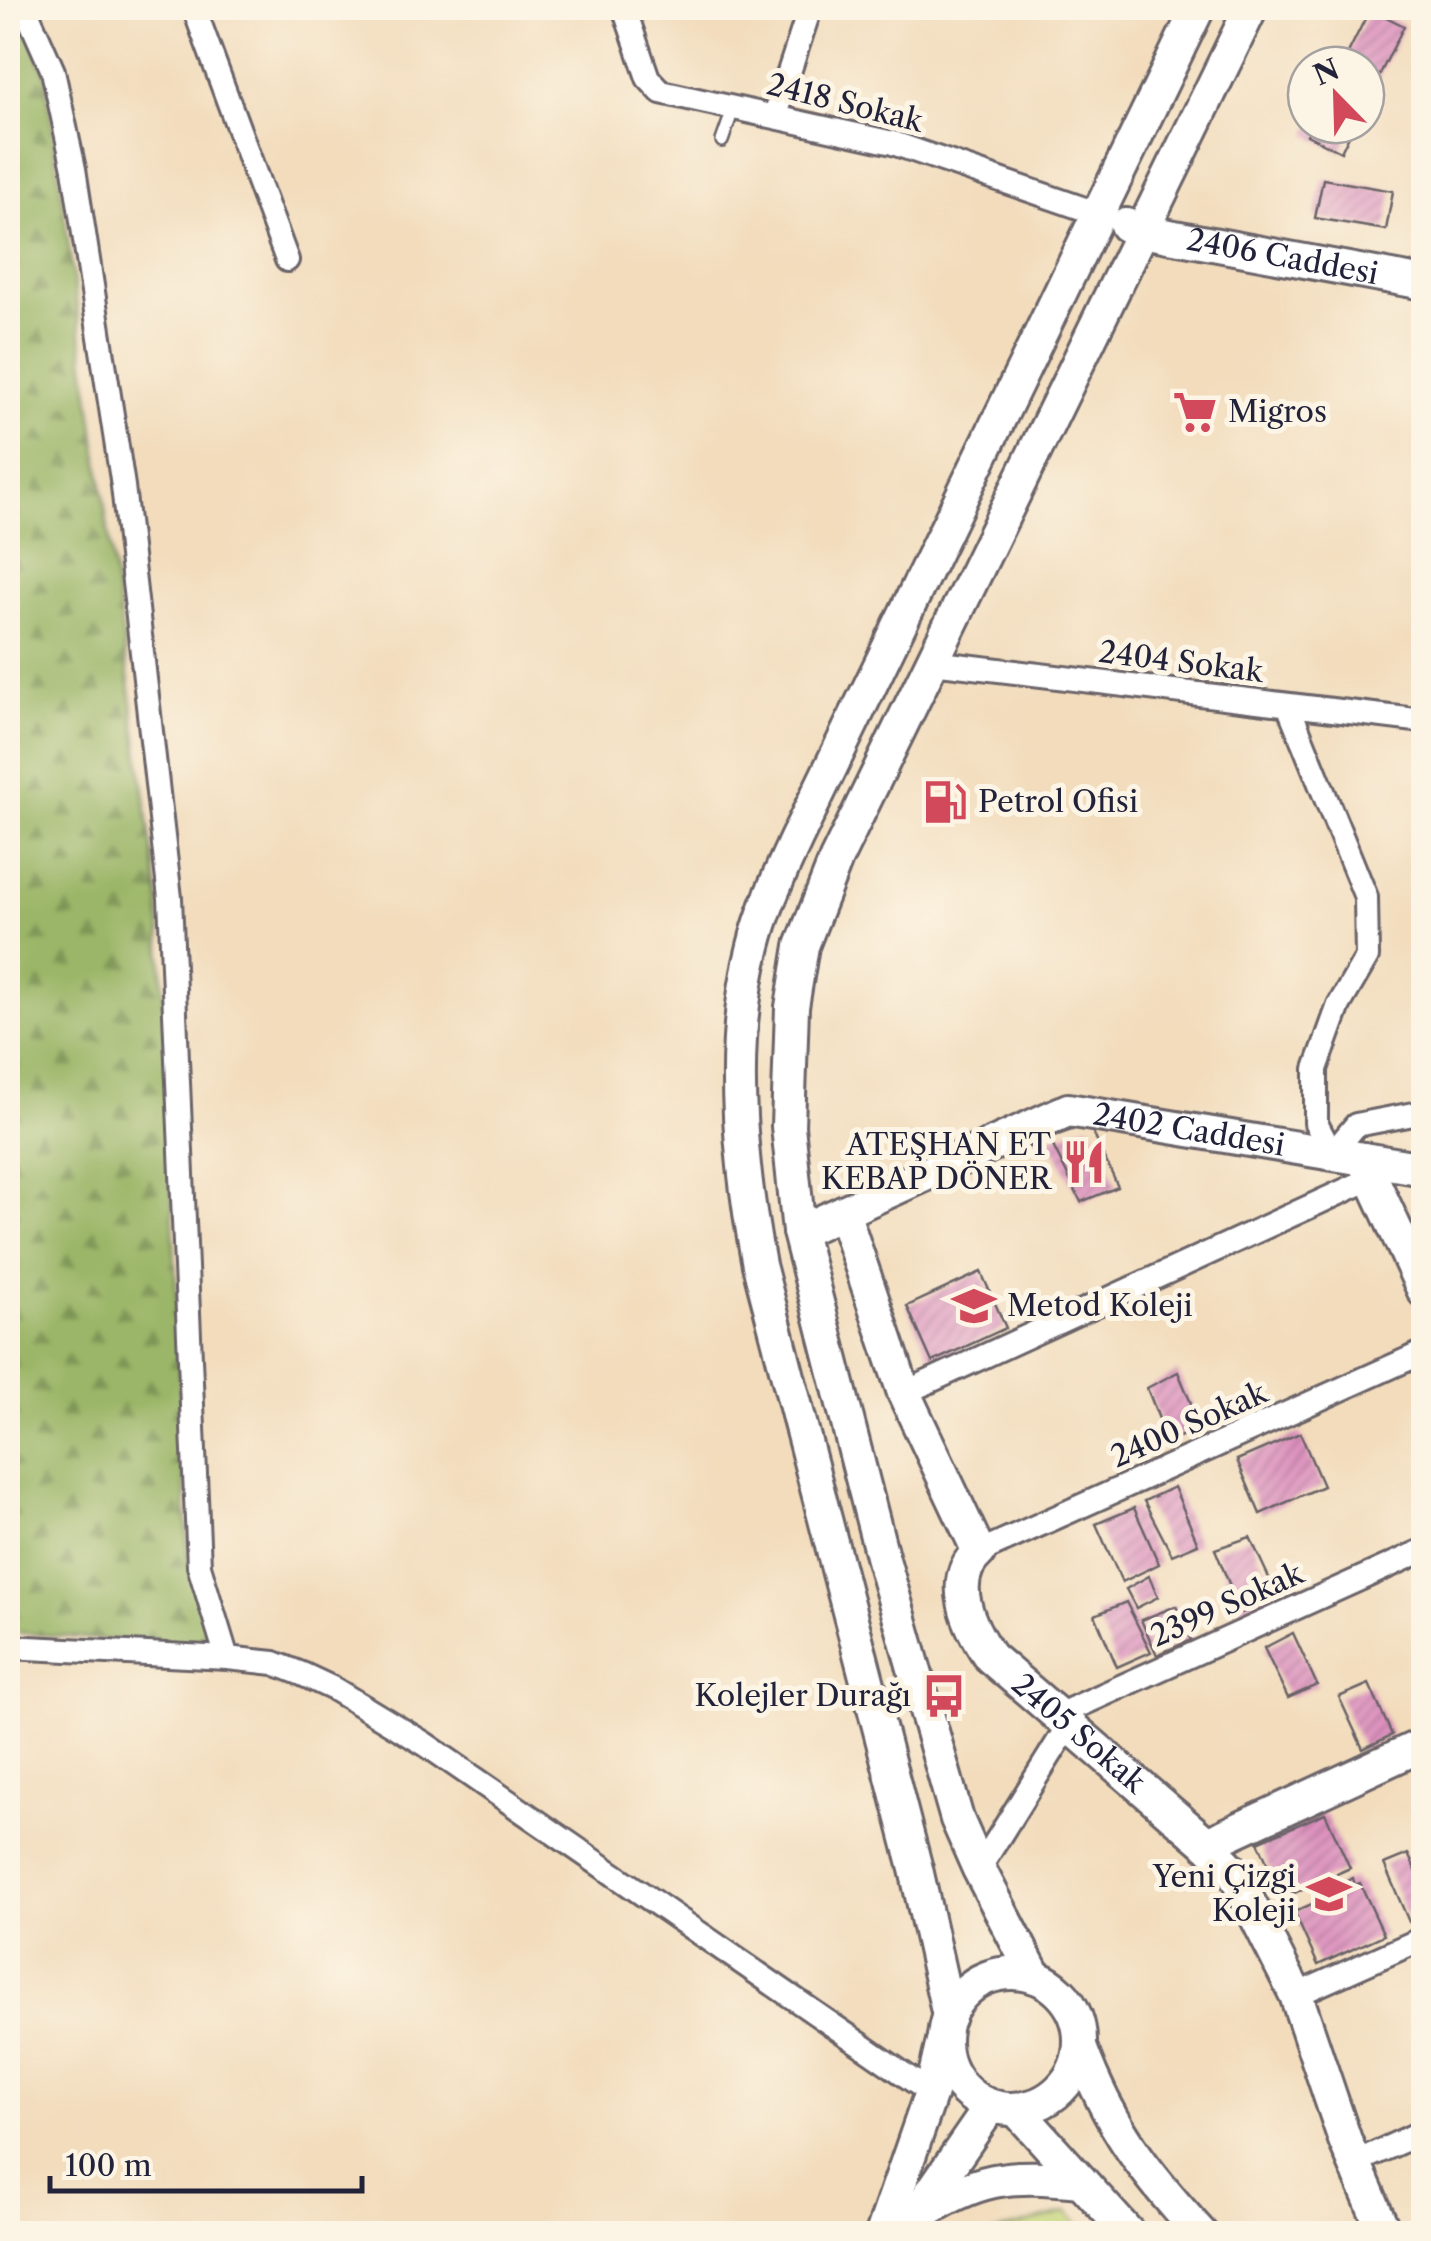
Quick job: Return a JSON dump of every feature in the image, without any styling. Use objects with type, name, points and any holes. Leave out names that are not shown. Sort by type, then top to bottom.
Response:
[{"type":"main road","points":[[1130,2234],[1003,2107],[973,2097],[958,2084],[948,2066],[947,2026],[911,1850],[759,1265],[744,1177],[742,1014],[763,915],[796,839],[1198,8]]},
{"type":"main road","points":[[1035,1977],[979,1869],[958,1819],[888,1575],[799,1232],[790,1163],[787,1090],[792,1007],[802,946],[836,859],[1251,8]]},
{"type":"main road","name":"2406 Caddesi","points":[[1099,214],[1142,231],[1424,283]]},
{"type":"main road","name":"2402 Caddesi","points":[[799,1232],[1068,1110],[1355,1164],[1424,1169]]},
{"type":"main road","points":[[1355,1164],[1424,1291]]},
{"type":"main road","points":[[843,1212],[904,1393],[979,1552]]},
{"type":"main road","name":"2405 Sokak","points":[[979,1552],[966,1567],[962,1579],[972,1628],[990,1656],[1208,1844],[1233,1871],[1296,1994],[1354,2163],[1386,2234]]},
{"type":"main road","points":[[1208,1844],[1424,1744]]},
{"type":"main road","points":[[882,2234],[931,2093],[947,2026],[964,1992],[998,1974],[1016,1973],[1035,1977],[1055,1988],[1070,2004],[1078,2025],[1080,2047],[1096,2089],[1125,2143],[1200,2234]]},
{"type":"main road","points":[[908,2226],[1003,2107],[1050,2097],[1064,2084],[1074,2069],[1080,2047]]},
{"type":"main road","points":[[908,2226],[950,2195],[992,2180],[1036,2176],[1080,2181]]},
{"type":"street","points":[[25,8],[53,71],[74,169],[124,486],[170,898],[200,1566],[227,1658]]},
{"type":"street","points":[[194,8],[286,260]]},
{"type":"street","name":"2418 Sokak","points":[[624,8],[653,86],[661,92],[894,142],[1099,214]]},
{"type":"street","points":[[774,114],[810,8]]},
{"type":"street","name":"2404 Sokak","points":[[932,662],[1424,721]]},
{"type":"street","points":[[1288,705],[1366,897],[1367,957],[1339,1004],[1316,1069],[1316,1123],[1355,1164]]},
{"type":"street","points":[[1355,1164],[1356,1126],[1424,1112]]},
{"type":"street","points":[[904,1393],[1355,1164]]},
{"type":"street","name":"2400 Sokak","points":[[979,1552],[1424,1352]]},
{"type":"street","name":"2399 Sokak","points":[[1062,1720],[1424,1550]]},
{"type":"street","points":[[8,1647],[274,1663],[334,1689],[425,1744],[931,2093]]},
{"type":"street","points":[[979,1869],[1062,1720]]},
{"type":"street","points":[[1296,1994],[1424,1938]]},
{"type":"street","points":[[1354,2163],[1424,2131]]},
{"type":"lane","points":[[722,141],[734,106]]},
{"type":"green space","points":[[8,8],[17,8],[45,74],[159,899],[188,1556],[220,1649],[8,1632]]},
{"type":"green space","points":[[1067,2212],[1086,2233],[993,2233]]},
{"type":"building","points":[[1370,9],[1404,26],[1386,62],[1386,45],[1352,45]]},
{"type":"building","points":[[1323,179],[1393,191],[1386,230],[1315,218]]},
{"type":"building","name":"ATEŞHAN ET KEBAP DÖNER","points":[[1089,1124],[1118,1187],[1081,1202],[1049,1138]]},
{"type":"building","points":[[981,1272],[1006,1328],[932,1362],[907,1306]]},
{"type":"building","points":[[1178,1372],[1201,1427],[1168,1442],[1147,1388]]},
{"type":"building","points":[[1300,1433],[1323,1486],[1260,1514],[1237,1460]]},
{"type":"building","points":[[1174,1487],[1198,1544],[1172,1555],[1144,1501]]},
{"type":"building","points":[[1134,1508],[1159,1564],[1122,1582],[1096,1524]]},
{"type":"building","points":[[1250,1537],[1278,1597],[1241,1613],[1215,1549]]},
{"type":"building","points":[[1149,1576],[1158,1597],[1136,1608],[1126,1589]]},
{"type":"building","points":[[1126,1602],[1151,1652],[1117,1667],[1095,1615]]},
{"type":"building","points":[[1176,1606],[1191,1640],[1157,1655],[1141,1620]]},
{"type":"building","points":[[1293,1633],[1317,1685],[1288,1698],[1264,1648]]},
{"type":"building","points":[[1369,1684],[1392,1735],[1363,1749],[1339,1697]]},
{"type":"building","points":[[1325,1813],[1350,1868],[1283,1898],[1258,1842]]},
{"type":"building","points":[[1408,1854],[1424,1888],[1424,1916],[1409,1922],[1384,1864]]},
{"type":"building","points":[[1353,1878],[1355,1885],[1360,1883],[1384,1935],[1318,1965],[1294,1912],[1341,1891],[1338,1885]]},
{"type":"place","name":"Migros","points":[[1195,412]]},
{"type":"place","name":"Petrol Ofisi","points":[[945,802]]},
{"type":"place","name":"ATEŞHAN ET KEBAP DÖNER","points":[[1084,1162]]},
{"type":"place","name":"Metod Koleji","points":[[974,1306]]},
{"type":"place","name":"Kolejler Durağı","points":[[944,1696]]},
{"type":"place","name":"Yeni Çizgi Koleji","points":[[1329,1894]]}]
